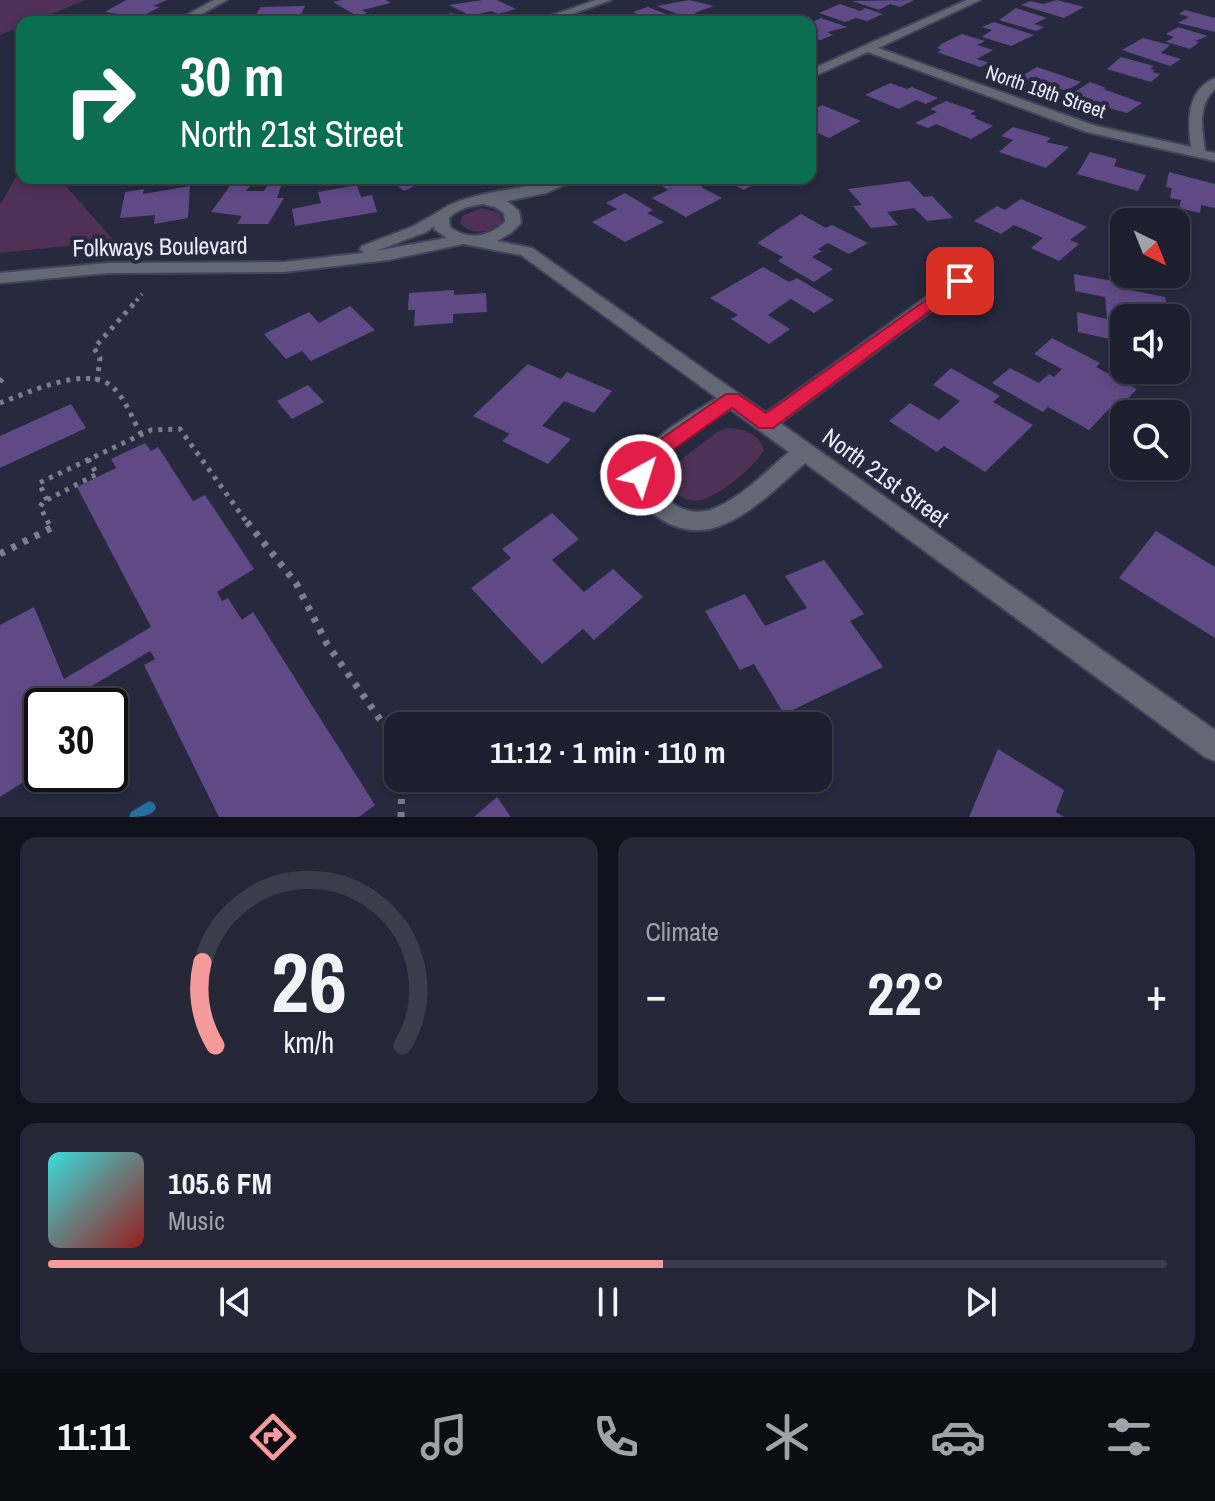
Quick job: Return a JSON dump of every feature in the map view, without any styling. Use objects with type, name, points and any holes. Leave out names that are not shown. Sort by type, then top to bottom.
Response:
[{"type":"street","points":[[191,16],[222,0]]},
{"type":"street","points":[[557,16],[606,0]]},
{"type":"street","points":[[816,71],[975,0]]},
{"type":"street","name":"North 19th Street","points":[[868,48],[1100,131],[1215,157]]},
{"type":"street","points":[[1199,154],[1195,108],[1203,92],[1215,82]]},
{"type":"street","points":[[483,200],[559,184]]},
{"type":"street","points":[[443,214],[440,222],[442,229],[469,240],[500,235],[554,186]]},
{"type":"street","points":[[483,200],[504,205],[513,220]]},
{"type":"street","name":"Folkways Boulevard","points":[[321,263],[408,234],[458,205],[483,200]]},
{"type":"street","name":"North 21st Street","points":[[513,220],[526,251]]},
{"type":"street","name":"Folkways Boulevard","points":[[0,278],[108,268],[256,269],[388,255],[469,240]]},
{"type":"street","name":"North 21st Street","points":[[469,240],[526,251],[1215,747]]},
{"type":"street","points":[[766,423],[960,281]]},
{"type":"street","points":[[732,398],[658,450],[645,464],[641,475],[643,488],[660,507],[680,518],[694,521],[719,515],[805,451]]},
{"type":"path","points":[[97,381],[100,358],[94,348],[142,294]]},
{"type":"path","points":[[0,403],[52,383],[97,381],[112,388],[141,434]]},
{"type":"path","points":[[47,500],[39,483],[141,434],[169,427],[187,434],[269,553],[301,591],[327,644],[384,725]]},
{"type":"path","points":[[0,554],[51,528],[40,506],[97,475],[88,459]]},
{"type":"path","points":[[401,817],[402,792]]},
{"type":"shaded area","points":[[0,0],[85,0],[46,16],[16,16],[16,28],[0,35]]},
{"type":"shaded area","points":[[16,177],[16,184],[64,184],[114,241],[0,253],[0,205]]},
{"type":"shaded area","points":[[481,208],[500,213],[502,222],[481,232],[470,230],[460,223],[462,216]]},
{"type":"shaded area","points":[[729,428],[755,436],[764,450],[736,480],[708,498],[690,500],[672,491],[667,480],[670,468],[717,432]]},
{"type":"building","points":[[126,0],[167,0],[153,6],[160,7],[142,16],[105,12]]},
{"type":"building","points":[[386,0],[391,3],[362,10],[367,13],[357,16],[333,2]]},
{"type":"building","points":[[497,0],[516,9],[471,16],[449,5]]},
{"type":"building","points":[[689,0],[714,6],[694,13],[699,15],[697,16],[682,16],[657,6]]},
{"type":"building","points":[[914,0],[900,7],[890,4],[879,10],[852,1]]},
{"type":"building","points":[[1057,0],[1084,7],[1064,18],[1021,5],[1030,1],[1043,4]]},
{"type":"building","points":[[840,4],[883,14],[867,21],[856,18],[845,22],[819,13]]},
{"type":"building","points":[[305,6],[301,14],[255,16],[261,7]]},
{"type":"building","points":[[648,7],[671,16],[642,16],[633,12]]},
{"type":"building","points":[[1016,8],[1047,18],[1034,24],[1044,27],[1036,31],[999,20]]},
{"type":"building","points":[[1185,10],[1215,18],[1215,32],[1178,23],[1189,17],[1179,14]]},
{"type":"building","points":[[821,18],[847,27],[827,32],[833,35],[820,40],[816,38],[816,20]]},
{"type":"building","points":[[994,22],[1034,35],[1011,46],[982,37],[992,30],[982,27]]},
{"type":"building","points":[[1178,27],[1208,36],[1195,41],[1199,42],[1190,49],[1166,42],[1174,37],[1166,34]]},
{"type":"building","points":[[962,34],[985,41],[977,45],[993,50],[977,59],[989,63],[980,67],[937,52],[942,50],[937,48],[943,43]]},
{"type":"building","points":[[1143,38],[1170,45],[1161,53],[1181,59],[1170,66],[1122,50]]},
{"type":"building","points":[[1121,57],[1154,66],[1150,69],[1155,70],[1152,72],[1160,74],[1151,82],[1107,69]]},
{"type":"building","points":[[1037,67],[1081,82],[1066,91],[1041,82],[1035,85],[1016,79]]},
{"type":"building","points":[[1090,82],[1142,103],[1127,113],[1067,97]]},
{"type":"building","points":[[890,83],[907,89],[912,87],[938,98],[926,104],[916,100],[899,109],[865,95]]},
{"type":"building","points":[[946,101],[975,111],[970,114],[977,116],[974,118],[993,126],[971,139],[936,124],[928,128],[915,123],[937,112],[930,109]]},
{"type":"building","points":[[822,105],[861,121],[829,138],[816,133],[816,108]]},
{"type":"building","points":[[1013,127],[1051,138],[1046,142],[1069,147],[1046,168],[999,152],[1013,140],[1001,136]]},
{"type":"building","points":[[1090,152],[1117,159],[1114,166],[1146,175],[1138,191],[1077,174]]},
{"type":"building","points":[[1169,172],[1215,184],[1215,208],[1201,205],[1200,213],[1190,208],[1179,208],[1181,200],[1170,198],[1172,188],[1166,187]]},
{"type":"building","points":[[909,181],[924,197],[932,196],[953,218],[927,221],[914,208],[887,212],[898,225],[871,228],[853,206],[862,205],[848,189]]},
{"type":"building","points":[[231,184],[251,184],[246,191],[264,191],[268,185],[281,186],[277,198],[284,198],[268,224],[237,224],[242,216],[211,212]]},
{"type":"building","points":[[395,184],[418,184],[404,191]]},
{"type":"building","points":[[659,184],[707,184],[701,187],[722,198],[686,217],[652,198],[668,190]]},
{"type":"building","points":[[732,184],[754,184],[744,190]]},
{"type":"building","points":[[357,185],[361,197],[372,195],[377,212],[295,226],[292,209],[321,203],[318,192]]},
{"type":"building","points":[[190,186],[188,218],[154,224],[155,215],[120,218],[125,192],[144,189],[143,194]]},
{"type":"building","points":[[625,193],[653,210],[647,213],[664,222],[625,242],[592,222],[617,209],[606,203]]},
{"type":"building","points":[[1021,199],[1087,227],[1070,240],[1079,244],[1059,261],[1031,248],[1043,238],[1014,225],[1001,234],[974,221],[997,206],[1005,210]]},
{"type":"building","points":[[801,214],[826,228],[832,225],[868,243],[849,254],[828,243],[818,249],[822,251],[812,257],[833,269],[814,282],[778,261],[783,257],[757,243]]},
{"type":"building","points":[[763,267],[789,282],[797,278],[834,300],[814,313],[791,299],[779,307],[768,315],[790,329],[769,344],[731,319],[738,315],[710,298]]},
{"type":"building","points":[[1074,274],[1110,280],[1110,288],[1165,297],[1166,304],[1110,304],[1110,339],[1078,332],[1077,312],[1107,319],[1105,297],[1075,291]]},
{"type":"building","points":[[454,290],[454,295],[486,293],[487,312],[453,314],[453,323],[414,326],[415,310],[408,310],[409,293]]},
{"type":"building","points":[[350,306],[375,330],[311,361],[302,351],[286,359],[264,334],[309,312],[319,323]]},
{"type":"building","points":[[1052,338],[1100,363],[1096,367],[1110,375],[1110,384],[1128,384],[1137,389],[1126,400],[1110,400],[1110,408],[1089,430],[1048,407],[1043,412],[992,383],[1010,368],[1039,383],[1049,374],[1054,377],[1062,369],[1034,354]]},
{"type":"building","points":[[528,364],[561,379],[567,372],[612,391],[594,413],[564,401],[542,426],[571,439],[548,464],[502,441],[510,434],[473,416]]},
{"type":"building","points":[[951,368],[1000,396],[993,402],[1033,425],[985,472],[944,446],[937,452],[889,421],[910,403],[939,420],[960,401],[933,385]]},
{"type":"building","points":[[308,385],[324,402],[292,419],[277,401]]},
{"type":"building","points":[[71,404],[86,428],[0,468],[0,436]]},
{"type":"building","points":[[145,443],[151,451],[158,447],[193,501],[205,495],[254,569],[217,592],[222,601],[228,598],[242,620],[253,612],[375,805],[359,817],[219,817],[144,665],[155,659],[150,651],[89,688],[24,688],[24,782],[0,797],[0,625],[34,607],[64,679],[151,627],[77,487],[116,468],[111,459]]},
{"type":"building","points":[[552,513],[579,539],[552,560],[584,592],[613,569],[643,597],[594,640],[583,629],[542,664],[471,588],[511,558],[502,549]]},
{"type":"building","points":[[1156,531],[1215,567],[1215,638],[1119,578]]},
{"type":"building","points":[[824,560],[864,614],[850,621],[883,667],[788,712],[783,712],[754,664],[740,670],[705,611],[745,594],[765,626],[807,608],[785,576]]},
{"type":"building","points":[[998,749],[1064,790],[1056,812],[1064,817],[969,817]]},
{"type":"building","points":[[497,797],[511,817],[474,817]]},
{"type":"waterway","points":[[136,817],[149,808]]},
{"type":"route","points":[[641,475],[652,455],[732,398],[766,423],[960,281]]}]
